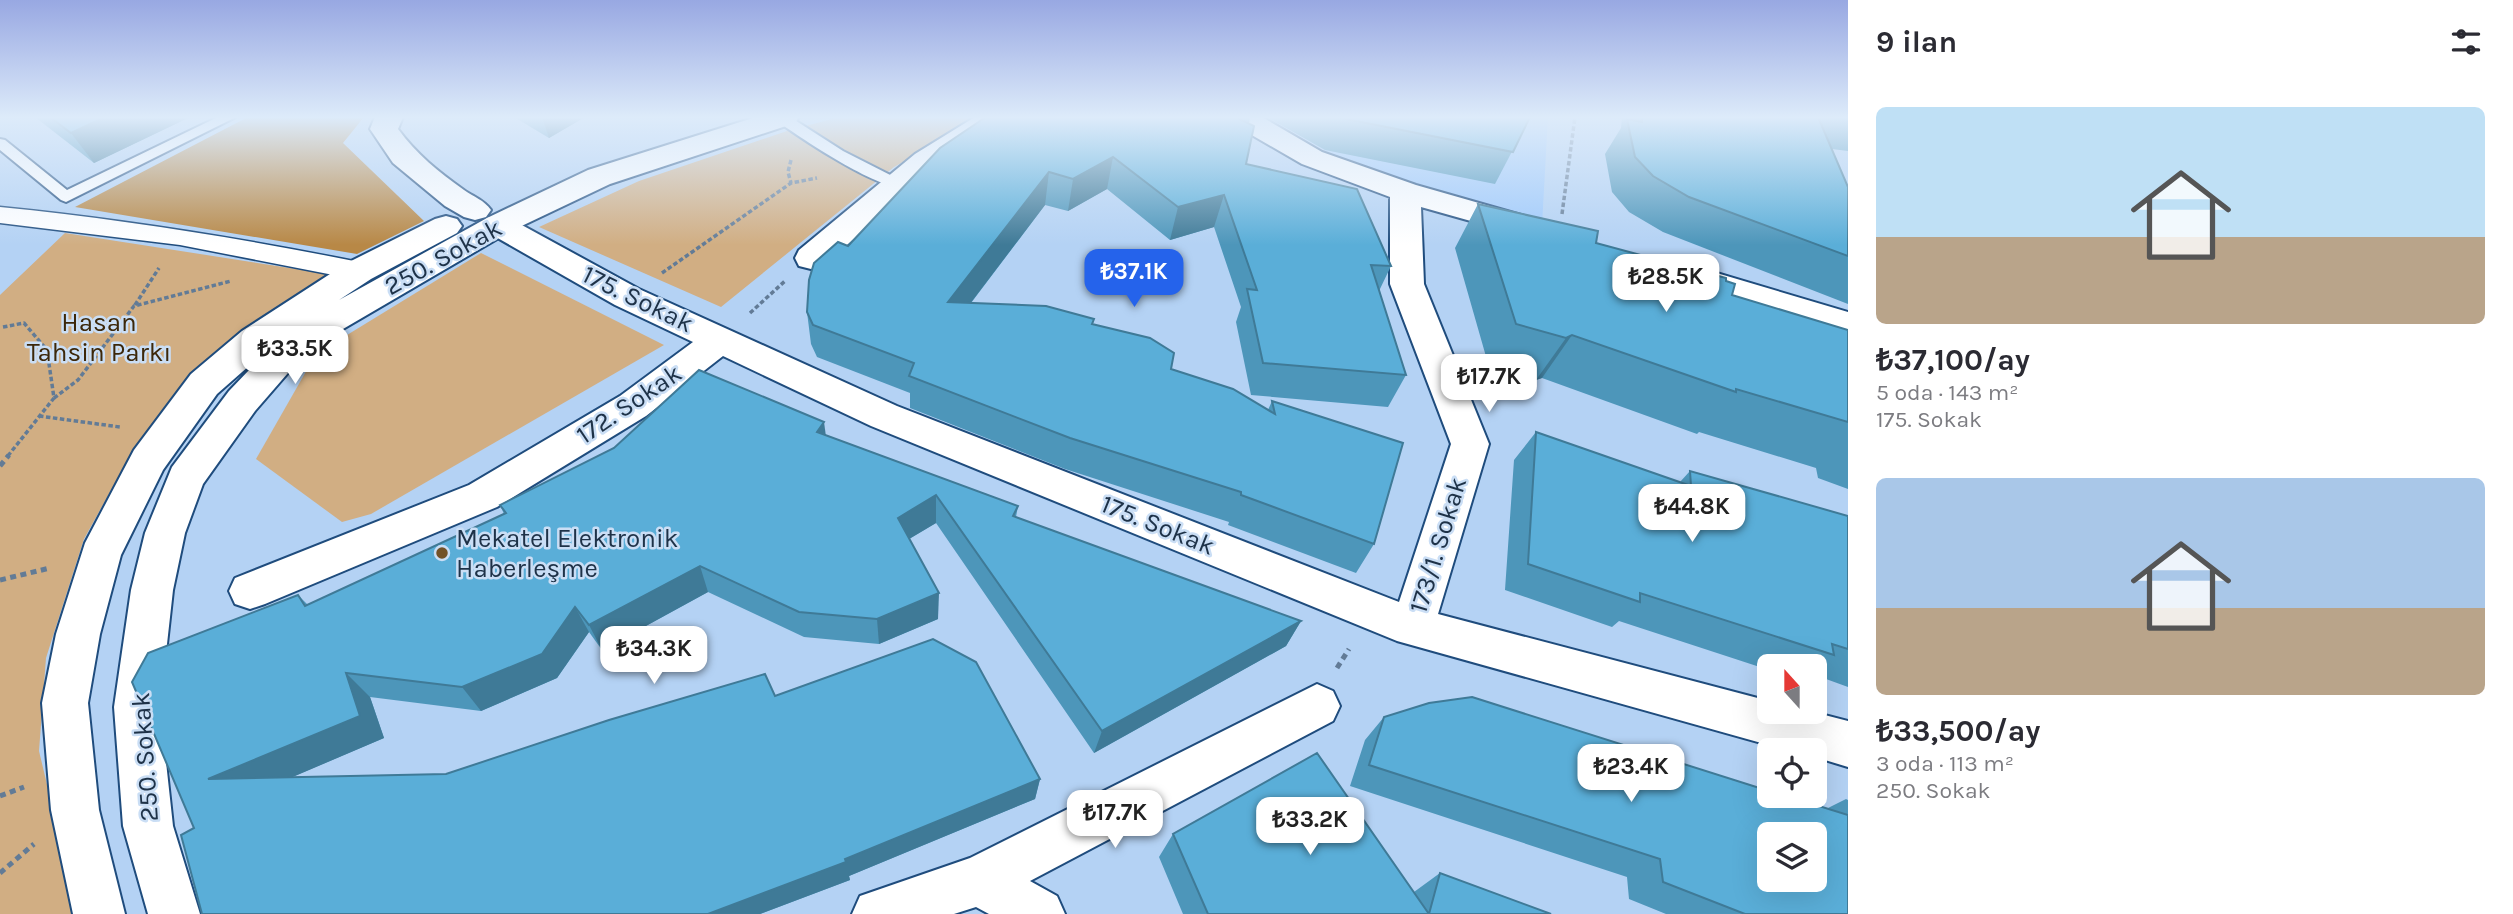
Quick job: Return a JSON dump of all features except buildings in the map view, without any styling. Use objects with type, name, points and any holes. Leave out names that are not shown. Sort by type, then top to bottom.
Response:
[{"type":"street","name":"175. Sokak","points":[[406,160],[456,199],[627,297],[884,416],[1412,627],[1848,744]]},
{"type":"street","name":"250. Sokak","points":[[174,914],[148,826],[136,707],[152,590],[165,533],[186,478],[242,401],[281,357],[331,320],[566,166],[588,160]]},
{"type":"street","points":[[811,258],[927,160]]},
{"type":"street","points":[[1317,160],[1405,192],[1558,236]]},
{"type":"street","name":"173/1. Sokak","points":[[1405,192],[1408,284],[1470,444],[1412,627]]},
{"type":"street","points":[[0,215],[56,220],[178,239],[359,271]]},
{"type":"street","name":"250. Sokak","points":[[99,914],[75,810],[65,703],[78,634],[100,555],[148,461],[204,384],[254,340],[359,271],[487,218]]},
{"type":"street","points":[[1649,264],[1848,324]]},
{"type":"street","name":"172. Sokak","points":[[250,591],[483,496],[632,406],[721,339]]},
{"type":"street","points":[[878,914],[979,880],[1317,706]]},
{"type":"street","points":[[979,880],[1039,914]]},
{"type":"lane","points":[[20,160],[66,197],[142,160]]},
{"type":"lane","points":[[845,160],[898,183]]},
{"type":"path","points":[[1558,236],[1568,160]]},
{"type":"path","points":[[627,297],[791,183]]},
{"type":"path","points":[[0,466],[54,398],[78,380],[134,306],[178,239]]},
{"type":"path","points":[[721,339],[811,258]]},
{"type":"path","points":[[134,306],[237,280]]},
{"type":"path","points":[[1,329],[24,323],[47,350],[54,398]]},
{"type":"path","points":[[38,416],[170,433]]},
{"type":"path","name":"173/1. Sokak","points":[[1317,706],[1346,650],[1412,627]]},
{"type":"shaded area","points":[[166,160],[360,160],[424,221],[357,254],[75,207]]},
{"type":"shaded area","points":[[1345,160],[1546,160],[1542,225],[1412,188]]},
{"type":"green space","points":[[702,160],[907,160],[894,167],[721,307],[539,227],[639,181]]},
{"type":"green space","name":"Hasan Tahsin Parkı","points":[[65,233],[335,275],[200,369],[135,447],[84,539],[46,658],[39,751],[78,914],[0,914],[0,295]]},
{"type":"green space","points":[[481,253],[664,345],[371,514],[342,522],[256,459],[316,354]]},
{"type":"place","name":"Mekatel Elektronik Haberleşme","points":[[442,553]]}]
